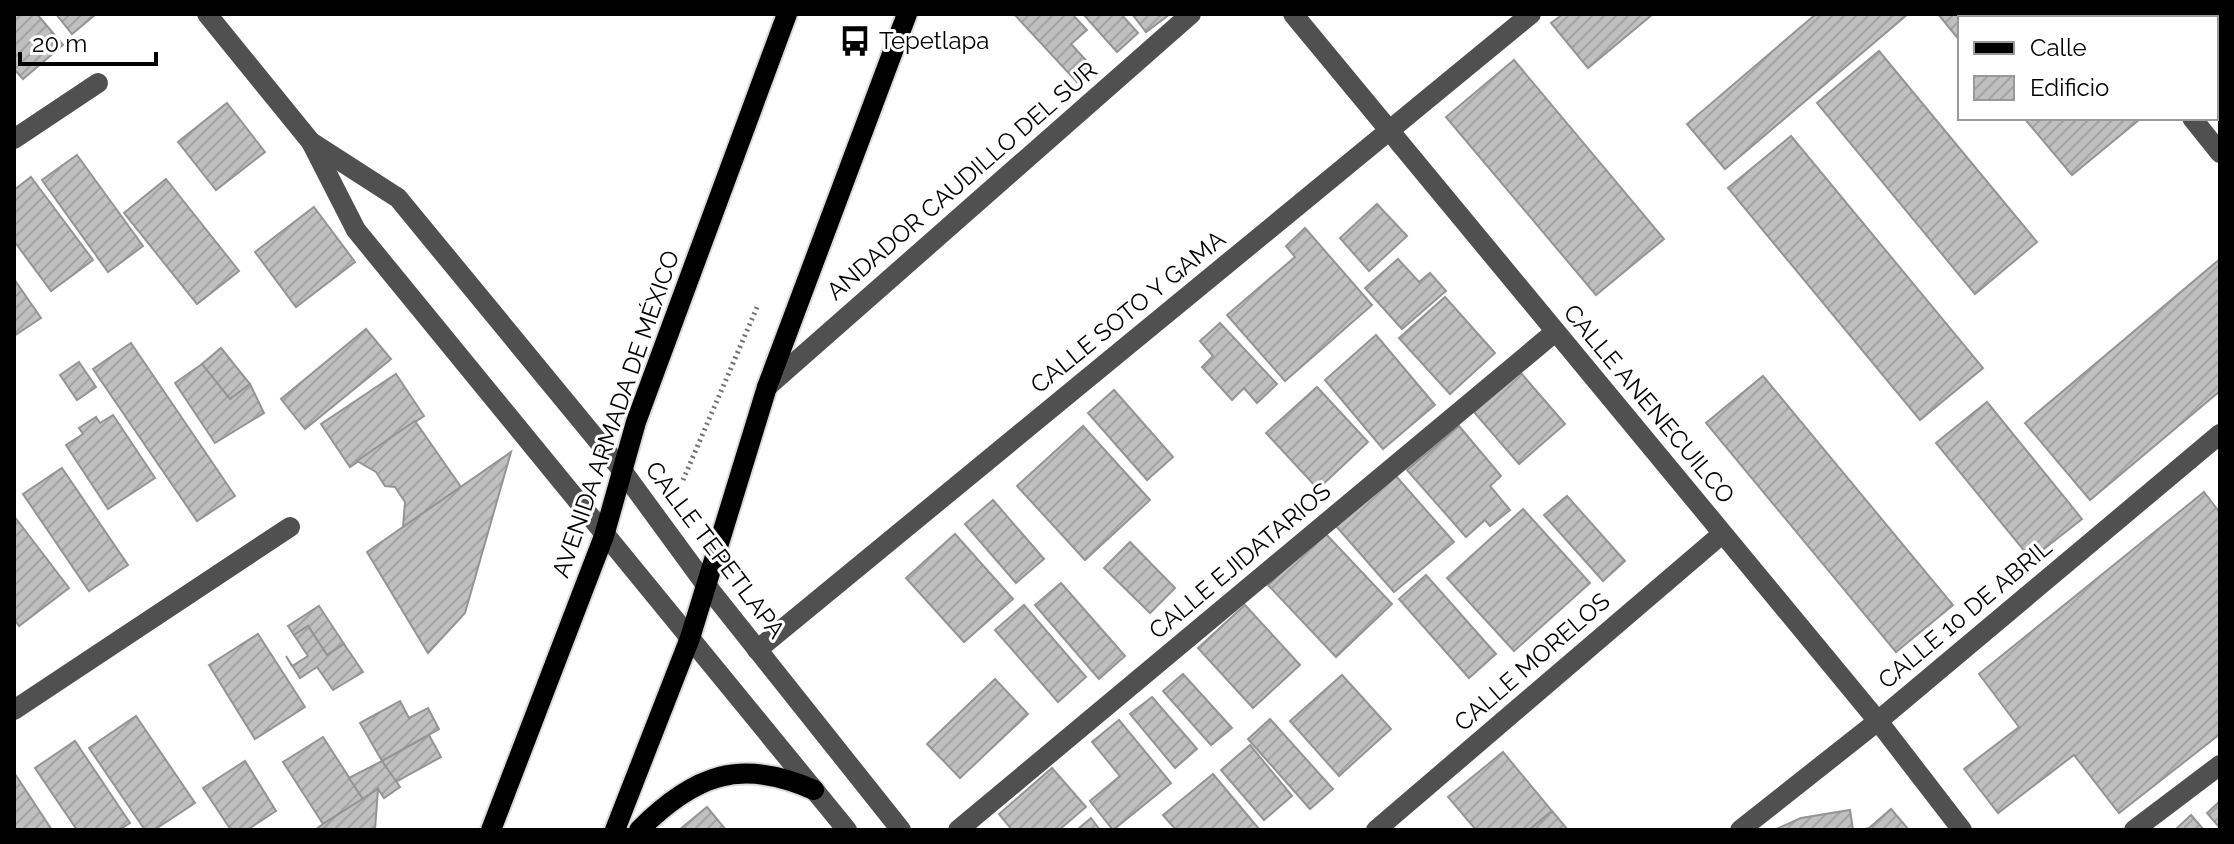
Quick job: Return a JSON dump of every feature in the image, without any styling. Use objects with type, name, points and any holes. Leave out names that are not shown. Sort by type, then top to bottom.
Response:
[{"type":"main road","name":"AVENIDA ARMADA DE MÉXICO","points":[[491,830],[604,536],[621,469],[787,14]]},
{"type":"main road","points":[[615,830],[690,638],[767,387],[907,14]]},
{"type":"main road","points":[[639,830],[686,790],[714,776],[787,778],[814,790]]},
{"type":"street","name":"CALLE TEPETLAPA","points":[[207,14],[311,142],[356,230],[847,830]]},
{"type":"street","name":"ANDADOR CAUDILLO DEL SUR","points":[[767,387],[1191,14]]},
{"type":"street","name":"CALLE ANENECUILCO","points":[[1293,14],[1878,721],[1962,830]]},
{"type":"street","name":"CALLE SOTO Y GAMA","points":[[757,650],[1531,14]]},
{"type":"street","points":[[14,139],[98,83]]},
{"type":"street","points":[[2194,120],[2220,151]]},
{"type":"street","name":"CALLE TEPETLAPA","points":[[311,142],[398,198],[621,469],[706,585],[901,830]]},
{"type":"street","name":"CALLE EJIDATARIOS","points":[[958,830],[1555,332]]},
{"type":"street","name":"CALLE 10 DE ABRIL","points":[[1740,830],[1878,721],[2220,434]]},
{"type":"street","points":[[14,710],[290,527]]},
{"type":"street","name":"CALLE MORELOS","points":[[1376,830],[1722,534]]},
{"type":"street","points":[[2134,830],[2220,765]]},
{"type":"path","points":[[683,480],[762,297]]},
{"type":"building","points":[[14,14],[37,14],[63,45],[23,79],[14,69]]},
{"type":"building","points":[[56,14],[96,14],[72,34]]},
{"type":"building","points":[[1014,14],[1072,14],[1087,30],[1071,44],[1092,67],[1077,82]]},
{"type":"building","points":[[1083,14],[1121,14],[1138,33],[1117,52]]},
{"type":"building","points":[[1132,14],[1170,14],[1146,32]]},
{"type":"building","points":[[1563,14],[1653,14],[1588,68],[1551,23]]},
{"type":"building","points":[[1816,14],[1908,14],[1725,169],[1687,124]]},
{"type":"building","points":[[1938,14],[2052,16],[1958,16],[1958,39]]},
{"type":"building","points":[[2139,14],[2182,14],[2180,16]]},
{"type":"building","points":[[2220,20],[2220,114],[2218,112]]},
{"type":"building","points":[[1879,51],[2037,242],[1975,294],[1817,103]]},
{"type":"building","points":[[1514,60],[1664,239],[1596,295],[1446,117]]},
{"type":"building","points":[[227,103],[265,152],[216,190],[178,142]]},
{"type":"building","points":[[2026,120],[2139,120],[2072,175]]},
{"type":"building","points":[[1791,136],[1983,368],[1920,420],[1728,188]]},
{"type":"building","points":[[77,155],[143,246],[108,272],[42,180]]},
{"type":"building","points":[[31,177],[93,260],[51,291],[14,241],[14,190]]},
{"type":"building","points":[[166,179],[239,271],[197,304],[124,213]]},
{"type":"building","points":[[1377,204],[1407,236],[1369,271],[1340,238]]},
{"type":"building","points":[[314,207],[355,262],[296,307],[255,252]]},
{"type":"building","points":[[1305,228],[1372,305],[1285,381],[1227,315],[1295,257],[1286,246]]},
{"type":"building","points":[[1398,259],[1419,282],[1430,273],[1446,291],[1402,329],[1365,288]]},
{"type":"building","points":[[2220,259],[2220,391],[2090,500],[2025,423]]},
{"type":"building","points":[[14,279],[41,318],[14,336]]},
{"type":"building","points":[[1445,297],[1495,353],[1450,394],[1399,338]]},
{"type":"building","points":[[1220,323],[1277,384],[1257,403],[1244,388],[1232,400],[1202,367],[1213,356],[1200,341]]},
{"type":"building","points":[[366,329],[391,359],[305,429],[281,399]]},
{"type":"building","points":[[1376,335],[1435,405],[1383,449],[1325,380]]},
{"type":"building","points":[[131,343],[235,496],[197,521],[93,369]]},
{"type":"building","points":[[221,348],[250,384],[230,399],[202,364]]},
{"type":"building","points":[[79,362],[96,387],[77,400],[60,375]]},
{"type":"building","points":[[202,364],[230,399],[250,384],[264,413],[215,443],[175,383]]},
{"type":"building","points":[[1520,372],[1565,424],[1519,464],[1474,412]]},
{"type":"building","points":[[396,374],[424,416],[350,467],[321,424]]},
{"type":"building","points":[[1763,376],[1953,605],[1896,652],[1706,423]]},
{"type":"building","points":[[1317,387],[1368,442],[1318,489],[1266,433]]},
{"type":"building","points":[[1114,390],[1173,457],[1147,480],[1088,413]]},
{"type":"building","points":[[1987,402],[2082,519],[2031,559],[1936,443]]},
{"type":"building","points":[[113,415],[155,478],[108,509],[66,445],[83,434],[79,428],[96,417],[100,423]]},
{"type":"building","points":[[415,421],[461,487],[403,527],[405,502],[395,487],[385,486],[376,472],[357,461]]},
{"type":"building","points":[[1083,426],[1150,500],[1085,560],[1017,486]]},
{"type":"building","points":[[1459,426],[1501,476],[1490,486],[1510,510],[1490,526],[1485,520],[1466,537],[1407,470]]},
{"type":"building","points":[[511,452],[465,613],[428,653],[367,552]]},
{"type":"building","points":[[62,468],[128,565],[89,591],[23,494]]},
{"type":"building","points":[[1395,475],[1454,542],[1394,592],[1336,526]]},
{"type":"building","points":[[2204,492],[2220,513],[2220,734],[2119,813],[2074,755],[1998,813],[1964,769],[2019,727],[1979,674]]},
{"type":"building","points":[[1567,496],[1625,561],[1603,581],[1544,515]]},
{"type":"building","points":[[993,500],[1044,559],[1016,583],[965,524]]},
{"type":"building","points":[[1523,509],[1590,583],[1514,651],[1447,578]]},
{"type":"building","points":[[14,516],[69,588],[19,626],[14,619]]},
{"type":"building","points":[[1324,532],[1392,604],[1336,657],[1268,585]]},
{"type":"building","points":[[955,534],[1013,599],[964,642],[906,578]]},
{"type":"building","points":[[1130,542],[1175,588],[1150,613],[1104,568]]},
{"type":"building","points":[[1426,575],[1496,654],[1469,678],[1399,599]]},
{"type":"building","points":[[1061,583],[1125,656],[1099,679],[1035,605]]},
{"type":"building","points":[[1024,605],[1086,677],[1058,702],[995,630]]},
{"type":"building","points":[[1245,605],[1300,665],[1253,708],[1198,648]]},
{"type":"building","points":[[319,606],[344,644],[327,655],[308,626],[294,635],[288,626]]},
{"type":"building","points":[[308,626],[327,655],[344,644],[363,672],[333,690],[317,667],[300,678],[292,666],[308,656],[294,635]]},
{"type":"building","points":[[258,634],[305,707],[255,739],[209,665]]},
{"type":"building","points":[[1183,674],[1232,728],[1211,745],[1163,691]]},
{"type":"building","points":[[1342,675],[1391,729],[1339,776],[1290,721]]},
{"type":"building","points":[[995,679],[1028,714],[960,778],[927,744]]},
{"type":"building","points":[[1152,697],[1197,749],[1175,768],[1130,714]]},
{"type":"building","points":[[400,701],[409,718],[428,708],[439,729],[382,761],[360,723]]},
{"type":"building","points":[[136,716],[195,803],[154,830],[145,830],[89,748]]},
{"type":"building","points":[[1270,719],[1333,789],[1310,809],[1248,739]]},
{"type":"building","points":[[1119,720],[1171,783],[1113,830],[1090,801],[1120,776],[1092,742]]},
{"type":"building","points":[[429,735],[441,757],[394,783],[382,761]]},
{"type":"building","points":[[323,737],[363,799],[323,824],[283,762]]},
{"type":"building","points":[[75,741],[130,823],[119,830],[77,830],[35,768]]},
{"type":"building","points":[[1250,745],[1292,796],[1264,820],[1221,770]]},
{"type":"building","points":[[1503,752],[1552,811],[1529,830],[1476,830],[1448,797]]},
{"type":"building","points":[[245,761],[276,811],[247,830],[231,830],[203,788]]},
{"type":"building","points":[[382,761],[400,787],[384,798],[378,789],[363,799],[349,778]]},
{"type":"building","points":[[1052,768],[1086,807],[1059,830],[1012,830],[999,814]]},
{"type":"building","points":[[15,774],[52,830],[14,830]]},
{"type":"building","points":[[1213,774],[1258,830],[1176,830],[1163,815]]},
{"type":"building","points":[[378,789],[375,830],[315,830],[323,824]]},
{"type":"building","points":[[2220,801],[2220,828],[2207,813]]},
{"type":"building","points":[[707,807],[726,830],[679,830]]},
{"type":"building","points":[[1891,809],[1909,830],[1861,830],[1869,828]]},
{"type":"building","points":[[1850,810],[1853,830],[1774,830],[1801,818]]},
{"type":"building","points":[[1552,811],[1568,830],[1529,830]]},
{"type":"building","points":[[2191,815],[2204,830],[2175,830]]},
{"type":"building","points":[[1091,818],[1100,830],[1077,830]]},
{"type":"place","name":"Tepetlapa","points":[[855,41]]}]
